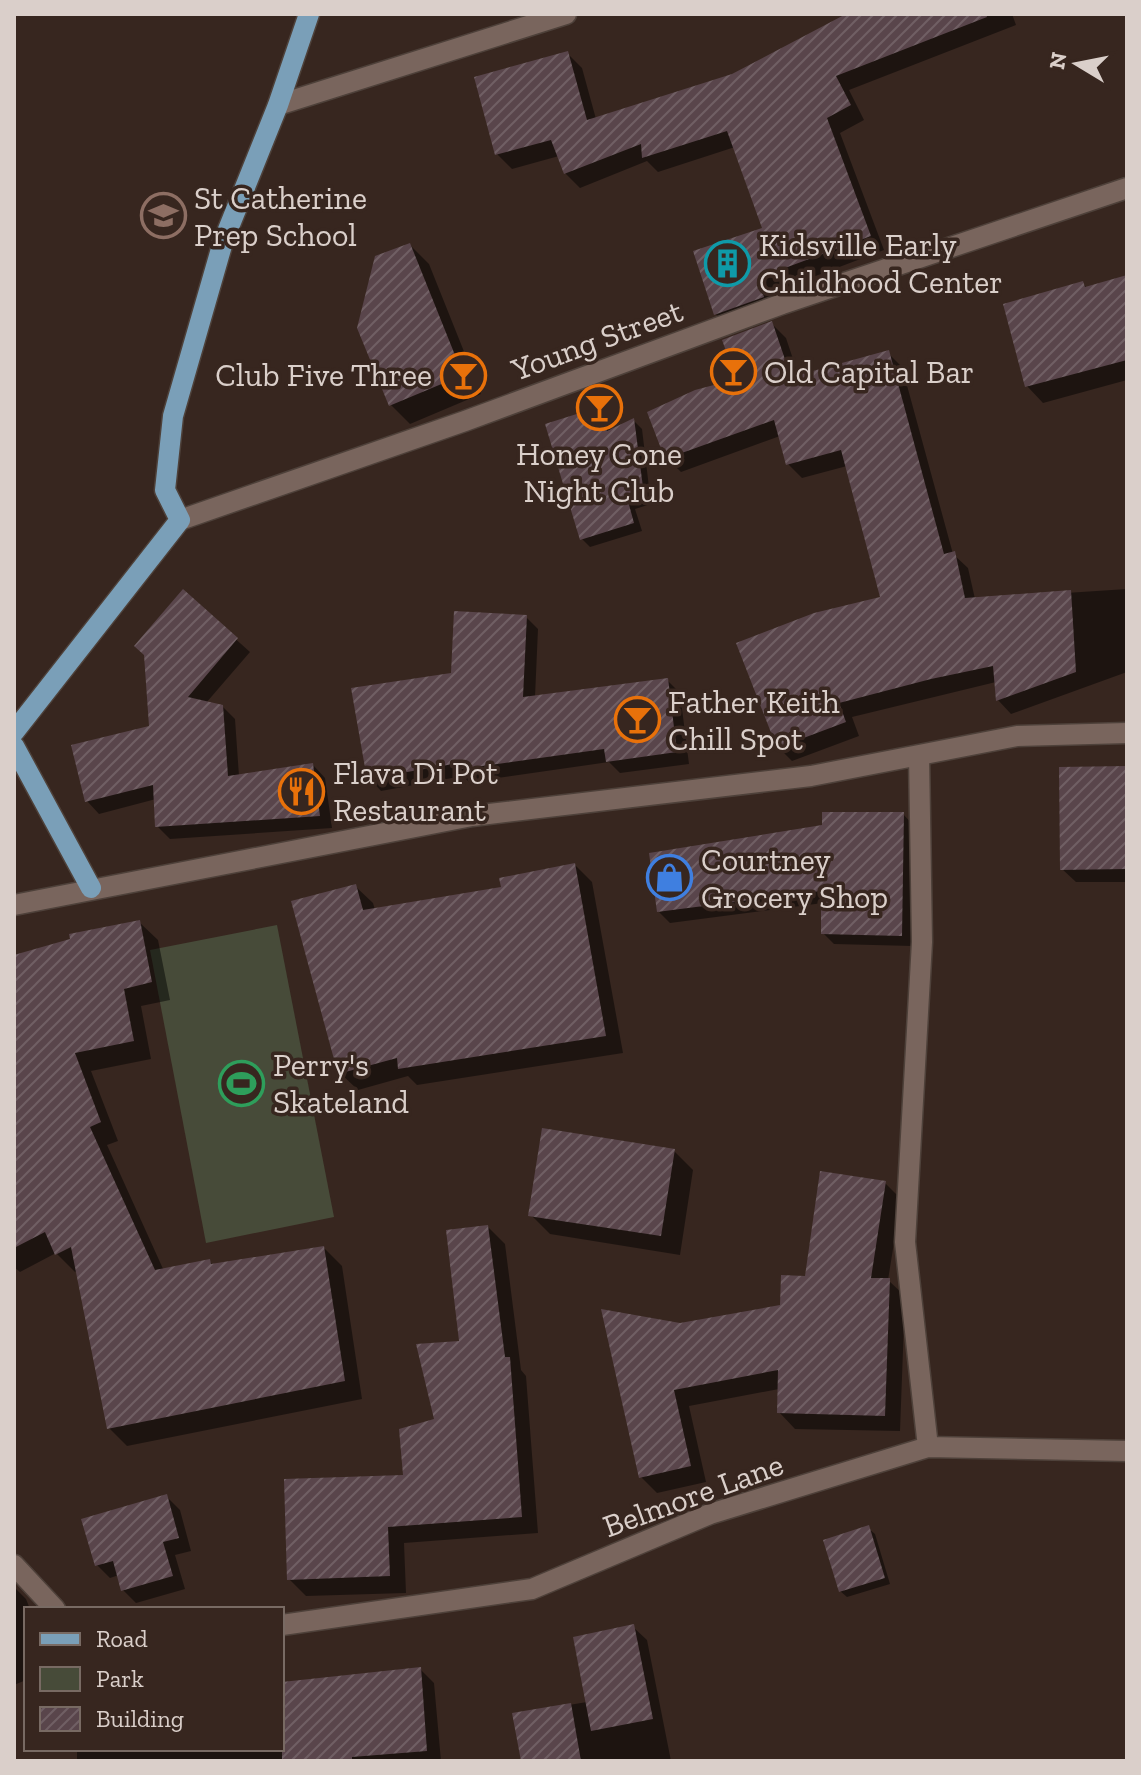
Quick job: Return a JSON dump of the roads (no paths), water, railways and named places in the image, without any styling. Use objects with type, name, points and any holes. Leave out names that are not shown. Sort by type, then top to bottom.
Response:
[{"type":"main road","points":[[14,732],[180,520],[165,490],[173,416],[223,242],[278,105],[309,14]]},
{"type":"main road","points":[[14,746],[91,888]]},
{"type":"street","points":[[278,105],[566,14]]},
{"type":"street","name":"Young Street","points":[[180,520],[465,421],[782,304],[1127,188]]},
{"type":"street","points":[[14,905],[472,816],[811,776],[1017,736],[1127,733]]},
{"type":"street","points":[[919,755],[922,942],[905,1242],[928,1447]]},
{"type":"street","name":"Belmore Lane","points":[[284,1625],[532,1589],[710,1514],[928,1447],[1127,1451]]},
{"type":"street","points":[[14,1565],[53,1607]]},
{"type":"place","name":"St Catherine Prep School","points":[[163,216]]},
{"type":"place","name":"Kidsville Early Childhood Center","points":[[728,263]]},
{"type":"place","name":"Old Capital Bar","points":[[733,372]]},
{"type":"place","name":"Club Five Three","points":[[463,375]]},
{"type":"place","name":"Honey Cone Night Club","points":[[599,407]]},
{"type":"place","name":"Father Keith Chill Spot","points":[[637,720]]},
{"type":"place","name":"Flava Di Pot Restaurant","points":[[302,791]]},
{"type":"place","name":"Courtney Grocery Shop","points":[[670,878]]},
{"type":"place","name":"Perry's Skateland","points":[[242,1083]]}]
